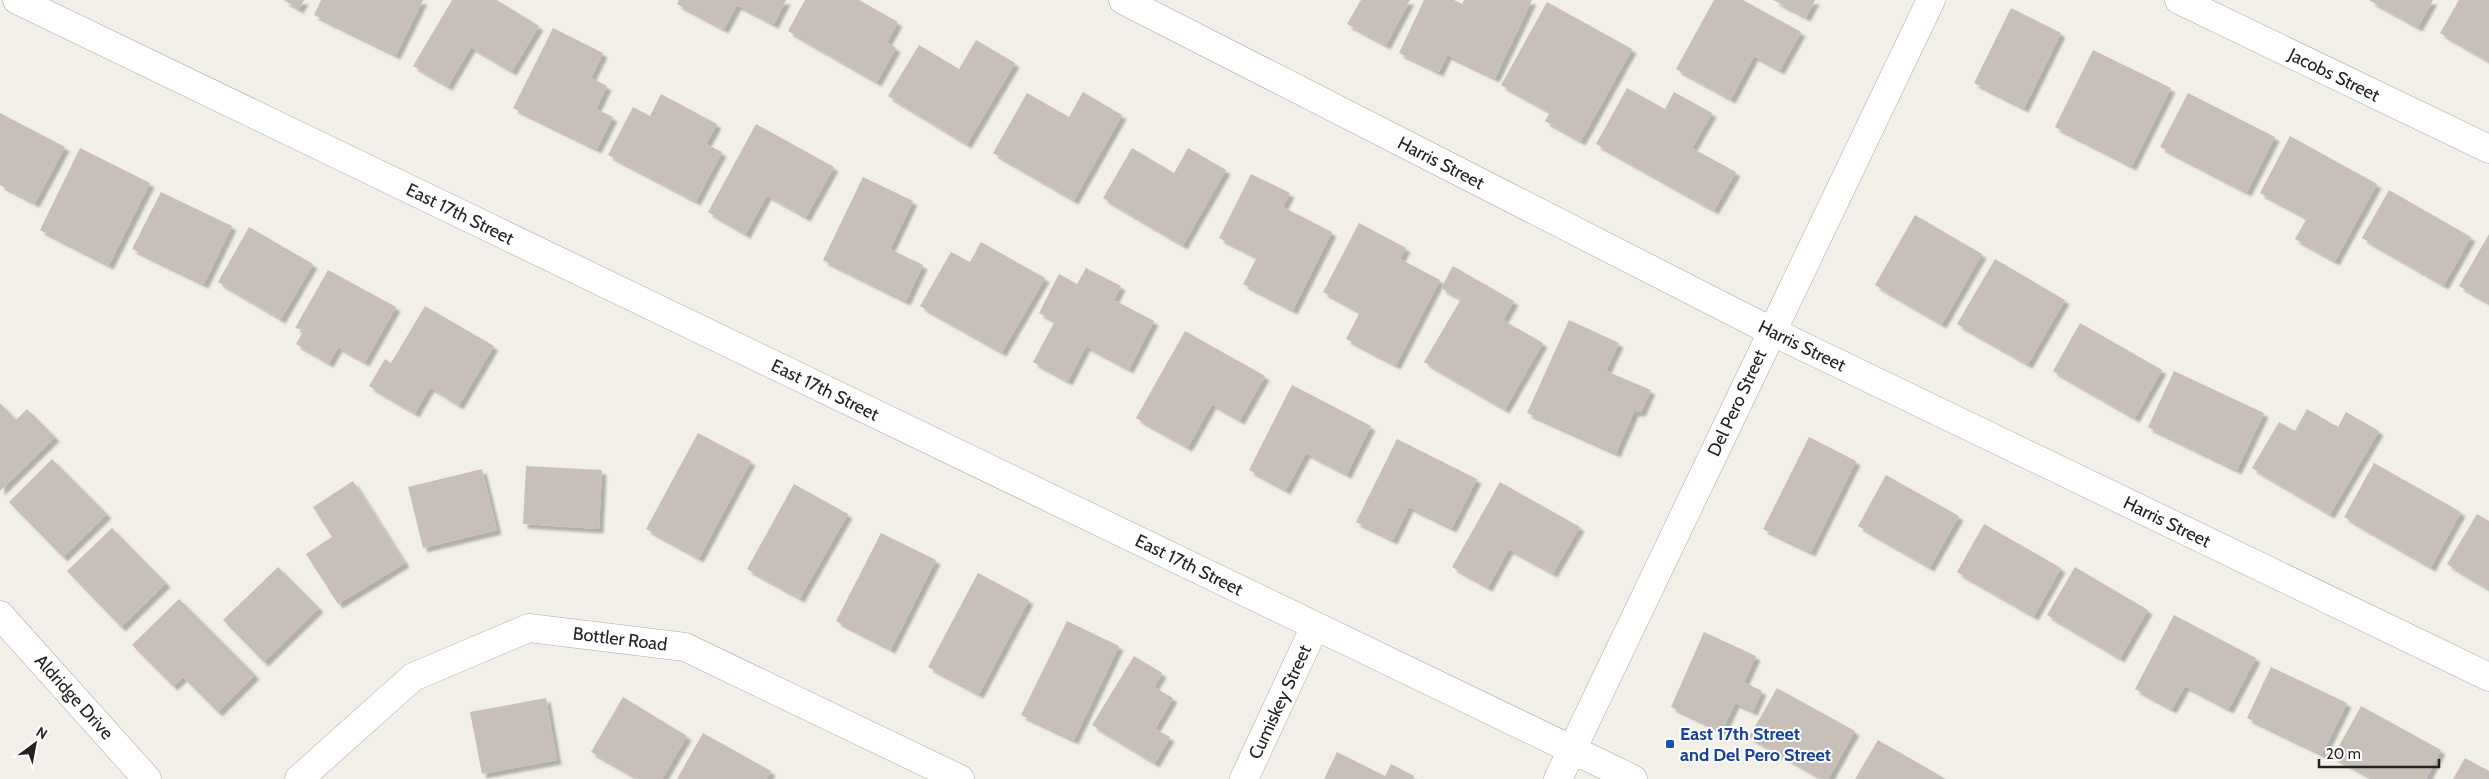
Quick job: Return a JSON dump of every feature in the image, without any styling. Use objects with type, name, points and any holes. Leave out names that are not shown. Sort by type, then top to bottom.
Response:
[{"type":"street","name":"East 17th Street","points":[[16,0],[1633,779]]},
{"type":"street","name":"Harris Street","points":[[1123,0],[1770,331],[2489,677]]},
{"type":"street","name":"Del Pero Street","points":[[1558,779],[1770,331],[1931,0]]},
{"type":"street","name":"Jacobs Street","points":[[2180,0],[2489,149]]},
{"type":"street","name":"Aldridge Drive","points":[[0,615],[147,779]]},
{"type":"street","name":"Cumiskey Street","points":[[1244,779],[1315,626]]},
{"type":"street","name":"Bottler Road","points":[[299,779],[413,677],[529,628],[685,647],[960,779]]},
{"type":"building","points":[[283,0],[304,0],[299,9]]},
{"type":"building","points":[[321,0],[423,0],[396,55],[314,15]]},
{"type":"building","points":[[452,0],[497,0],[539,26],[512,71],[471,47],[448,86],[413,66]]},
{"type":"building","points":[[679,0],[786,0],[774,24],[737,5],[724,29],[677,4]]},
{"type":"building","points":[[805,0],[859,0],[898,22],[887,42],[896,48],[877,82],[788,31]]},
{"type":"building","points":[[1361,0],[1410,0],[1386,45],[1347,24]]},
{"type":"building","points":[[1424,0],[1454,0],[1462,4],[1464,0],[1532,0],[1495,78],[1447,55],[1439,72],[1399,53]]},
{"type":"building","points":[[1714,0],[1743,0],[1801,32],[1780,70],[1754,56],[1731,99],[1676,69]]},
{"type":"building","points":[[1773,0],[1815,0],[1806,17]]},
{"type":"building","points":[[2369,0],[2433,0],[2418,27]]},
{"type":"building","points":[[2459,0],[2489,0],[2489,61],[2440,33]]},
{"type":"building","points":[[1547,2],[1632,49],[1581,141],[1545,121],[1550,112],[1501,85]]},
{"type":"building","points":[[2011,8],[2061,33],[2024,108],[1974,83]]},
{"type":"building","points":[[553,28],[603,53],[591,78],[607,86],[596,109],[613,117],[597,149],[513,108]]},
{"type":"building","points":[[976,40],[1015,63],[967,144],[888,96],[919,45],[959,69]]},
{"type":"building","points":[[2093,50],[2171,88],[2132,166],[2055,127]]},
{"type":"building","points":[[1627,88],[1665,109],[1674,92],[1712,113],[1692,148],[1736,172],[1714,210],[1596,144]]},
{"type":"building","points":[[1083,92],[1122,115],[1074,200],[993,153],[1027,93],[1069,117]]},
{"type":"building","points":[[2188,93],[2275,137],[2247,192],[2160,147]]},
{"type":"building","points":[[661,94],[717,124],[706,144],[722,152],[696,201],[608,155],[633,107],[650,116]]},
{"type":"building","points":[[0,113],[65,147],[35,203],[0,185]]},
{"type":"building","points":[[756,124],[834,167],[806,217],[767,195],[746,234],[708,212]]},
{"type":"building","points":[[2290,136],[2377,184],[2335,261],[2295,239],[2307,218],[2260,193]]},
{"type":"building","points":[[80,148],[150,183],[109,265],[40,230]]},
{"type":"building","points":[[1132,148],[1174,173],[1188,148],[1226,170],[1183,245],[1103,198]]},
{"type":"building","points":[[1251,174],[1290,193],[1283,207],[1332,232],[1293,310],[1243,284],[1257,257],[1219,238]]},
{"type":"building","points":[[863,177],[913,201],[890,249],[923,265],[906,301],[823,260]]},
{"type":"building","points":[[2389,190],[2471,237],[2444,285],[2362,238]]},
{"type":"building","points":[[161,192],[232,226],[204,284],[132,249]]},
{"type":"building","points":[[1915,215],[1982,254],[1942,324],[1875,285]]},
{"type":"building","points":[[1359,223],[1406,248],[1400,259],[1440,280],[1396,365],[1346,339],[1360,312],[1323,292]]},
{"type":"building","points":[[249,227],[313,264],[281,319],[218,282]]},
{"type":"building","points":[[2489,234],[2489,303],[2459,286]]},
{"type":"building","points":[[981,242],[1045,278],[1002,352],[920,306],[951,252],[970,262]]},
{"type":"building","points":[[1995,259],[2065,300],[2028,364],[1957,324]]},
{"type":"building","points":[[1453,266],[1514,301],[1503,320],[1543,343],[1505,409],[1424,362],[1461,299],[1441,288]]},
{"type":"building","points":[[1086,268],[1121,286],[1114,300],[1154,321],[1129,369],[1086,346],[1068,381],[1033,362],[1055,321],[1039,313],[1059,274],[1077,284]]},
{"type":"building","points":[[328,270],[396,307],[365,362],[338,347],[329,363],[296,344],[304,330],[295,328]]},
{"type":"building","points":[[425,306],[494,346],[459,405],[430,387],[415,413],[369,386],[385,359],[391,363]]},
{"type":"building","points":[[1569,320],[1619,343],[1606,371],[1651,390],[1641,412],[1634,412],[1616,453],[1527,413]]},
{"type":"building","points":[[2080,323],[2162,370],[2135,418],[2053,371]]},
{"type":"building","points":[[1185,331],[1265,376],[1240,420],[1212,404],[1188,447],[1136,418]]},
{"type":"building","points":[[2174,371],[2264,413],[2237,470],[2148,427]]},
{"type":"building","points":[[1292,385],[1371,426],[1347,474],[1306,453],[1286,490],[1249,470]]},
{"type":"building","points":[[0,403],[16,420],[27,409],[55,437],[0,491]]},
{"type":"building","points":[[2307,409],[2338,427],[2346,412],[2379,431],[2330,514],[2252,468],[2279,422],[2295,431]]},
{"type":"building","points":[[698,433],[751,461],[699,558],[646,529]]},
{"type":"building","points":[[1809,437],[1856,461],[1811,552],[1763,529]]},
{"type":"building","points":[[1397,439],[1477,479],[1452,528],[1409,507],[1393,540],[1356,522]]},
{"type":"building","points":[[52,459],[107,514],[63,557],[9,502]]},
{"type":"building","points":[[2374,463],[2461,512],[2431,567],[2344,517]]},
{"type":"building","points":[[526,466],[602,470],[599,529],[523,524]]},
{"type":"building","points":[[482,469],[497,530],[423,548],[408,487]]},
{"type":"building","points":[[1886,475],[1959,516],[1930,567],[1858,526]]},
{"type":"building","points":[[353,481],[405,563],[338,604],[306,554],[332,537],[313,507]]},
{"type":"building","points":[[1500,482],[1580,527],[1553,573],[1509,549],[1488,587],[1452,567]]},
{"type":"building","points":[[794,484],[848,514],[800,598],[747,569]]},
{"type":"building","points":[[2477,514],[2489,521],[2489,589],[2447,564]]},
{"type":"building","points":[[1984,524],[2061,568],[2034,616],[1957,572]]},
{"type":"building","points":[[112,528],[166,583],[121,627],[67,571]]},
{"type":"building","points":[[881,533],[936,560],[891,649],[836,621]]},
{"type":"building","points":[[278,567],[319,608],[264,662],[223,620]]},
{"type":"building","points":[[2075,567],[2148,610],[2120,658],[2047,615]]},
{"type":"building","points":[[978,573],[1029,600],[979,694],[928,667]]},
{"type":"building","points":[[179,599],[255,675],[218,712],[183,677],[173,686],[132,645]]},
{"type":"building","points":[[2174,615],[2256,658],[2229,709],[2185,686],[2172,709],[2135,689]]},
{"type":"building","points":[[1067,621],[1119,646],[1074,740],[1021,715]]},
{"type":"building","points":[[1704,632],[1756,656],[1744,682],[1762,691],[1753,711],[1735,703],[1722,731],[1671,707]]},
{"type":"building","points":[[1134,656],[1162,673],[1154,687],[1173,698],[1155,729],[1170,737],[1155,763],[1092,725]]},
{"type":"building","points":[[2271,667],[2347,703],[2322,754],[2247,718]]},
{"type":"building","points":[[1777,688],[1855,731],[1828,779],[1823,779],[1749,737]]},
{"type":"building","points":[[623,697],[687,736],[662,779],[639,779],[591,752]]},
{"type":"building","points":[[546,698],[557,760],[482,774],[470,712]]},
{"type":"building","points":[[2361,706],[2441,750],[2426,779],[2374,779],[2333,757]]},
{"type":"building","points":[[703,733],[771,771],[766,779],[677,779]]},
{"type":"building","points":[[1878,740],[1946,779],[1855,779]]},
{"type":"building","points":[[1337,752],[1385,776],[1391,764],[1414,776],[1413,779],[1324,779]]},
{"type":"building","points":[[2465,758],[2489,771],[2489,779],[2453,779]]},
{"type":"place","name":"East 17th Street and Del Pero Street","points":[[1670,744]]}]
